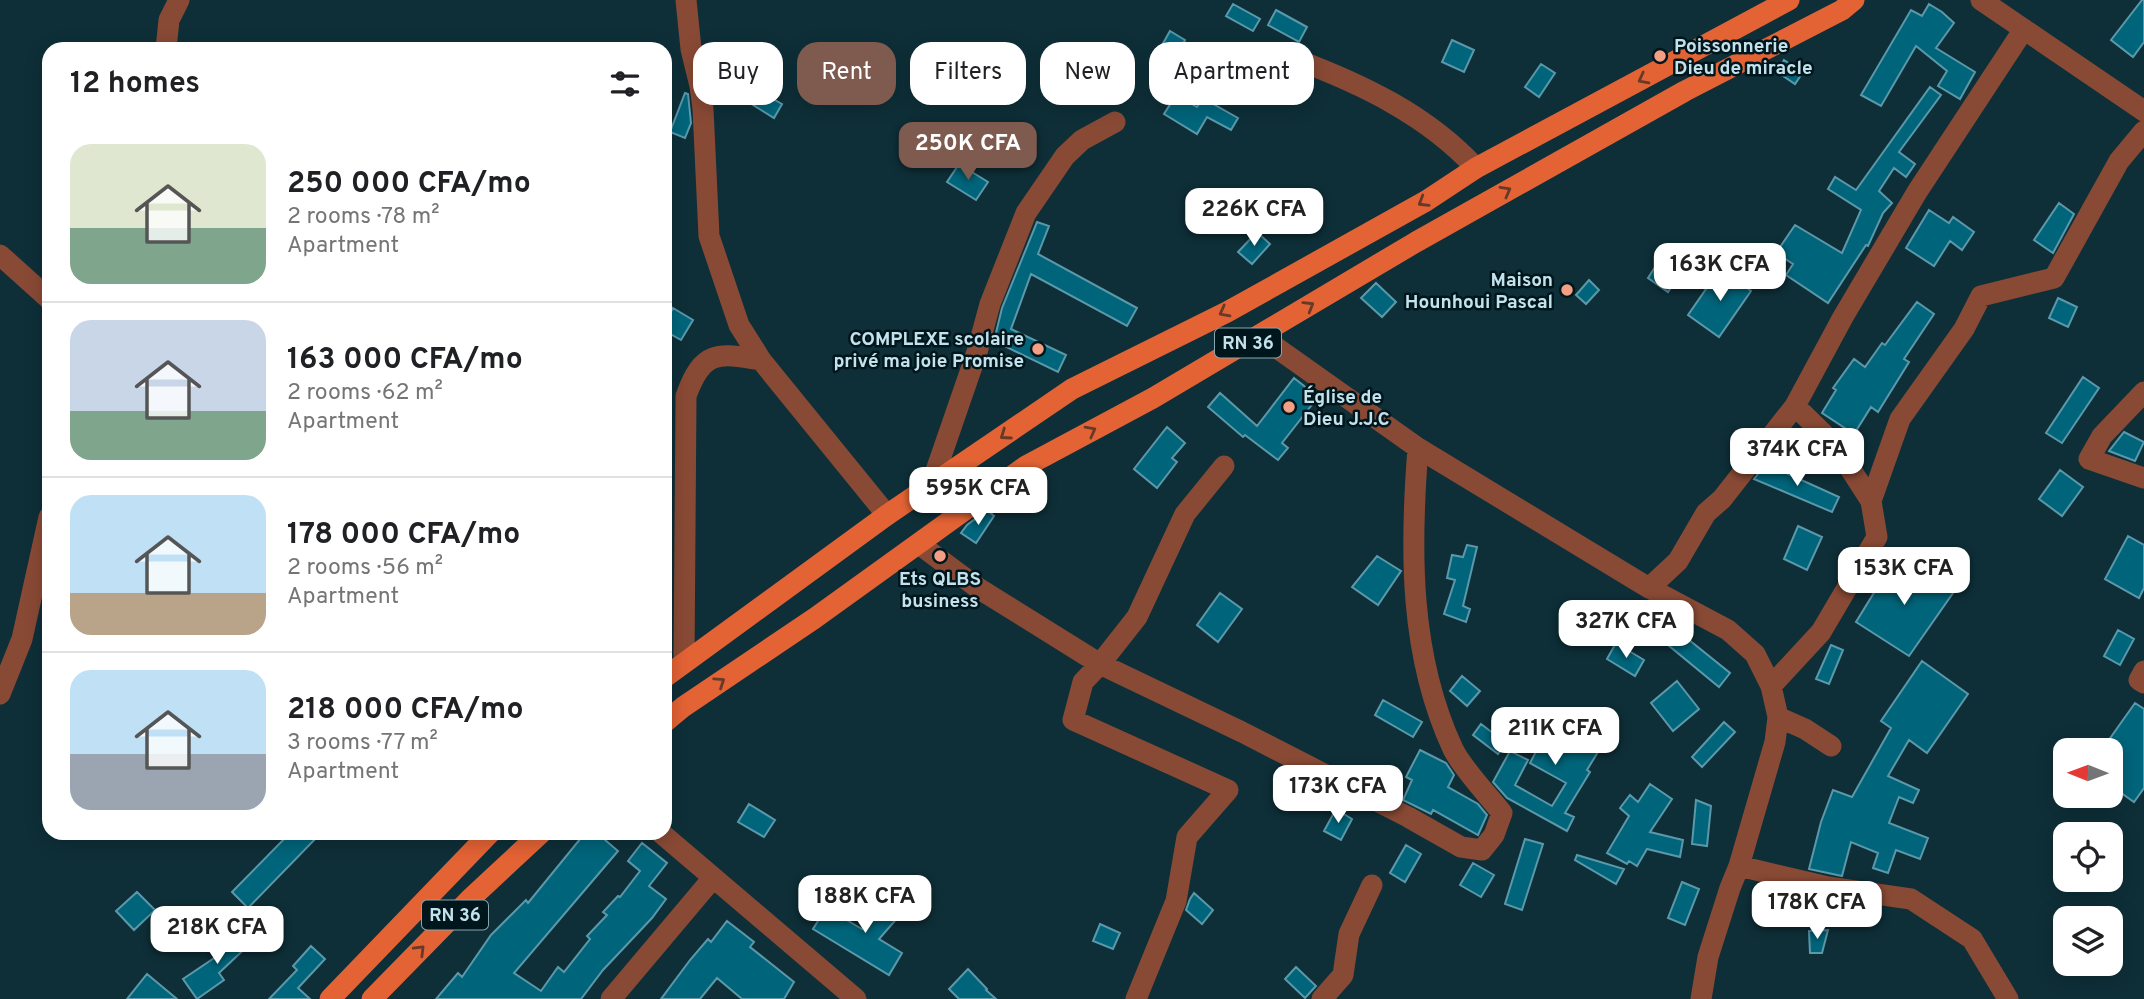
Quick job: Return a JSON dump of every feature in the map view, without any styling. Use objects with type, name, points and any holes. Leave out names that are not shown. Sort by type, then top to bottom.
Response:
[{"type":"main road","name":"RN 36","points":[[672,671],[887,515],[1072,389],[1227,312],[1426,201],[1476,168],[1789,0]]},
{"type":"main road","name":"RN 36","points":[[672,716],[815,618],[1026,466],[1153,398],[1416,242],[1685,91],[1842,10],[1854,0]]},
{"type":"main road","name":"RN 36","points":[[330,999],[483,840]]},
{"type":"main road","name":"RN 36","points":[[372,999],[469,900],[533,840]]},
{"type":"street","points":[[167,42],[169,20],[179,0]]},
{"type":"street","points":[[686,0],[691,49],[703,109],[709,236],[739,325],[761,360],[887,515]]},
{"type":"street","points":[[1981,0],[2144,111]]},
{"type":"street","points":[[1649,588],[1678,561],[1706,513],[1722,499],[1795,406],[1843,317],[1917,192],[2024,29]]},
{"type":"street","points":[[1314,66],[1338,75],[1425,122],[1453,144],[1476,168]]},
{"type":"street","points":[[930,488],[977,352],[990,304],[1026,213],[1065,156],[1082,140],[1115,122]]},
{"type":"street","points":[[1871,501],[1900,419],[1964,329],[1982,296],[2054,278],[2119,161],[2144,131]]},
{"type":"street","points":[[0,255],[42,293]]},
{"type":"street","points":[[1260,336],[1418,448],[1649,588],[1728,630],[1755,654],[1771,686],[1778,717],[1775,742],[1739,866],[1708,957],[1701,999]]},
{"type":"street","points":[[684,661],[686,564],[674,488],[686,396],[695,372],[709,359],[731,355],[761,360]]},
{"type":"street","points":[[2144,392],[2102,436],[2090,459],[2144,478]]},
{"type":"street","points":[[1771,686],[1821,632],[1877,537],[1871,501],[1835,445],[1795,406]]},
{"type":"street","points":[[919,544],[931,556],[978,588],[1100,664],[1242,732],[1461,847],[1482,850],[1494,835],[1502,813],[1454,751],[1425,670],[1417,614],[1412,522],[1418,448]]},
{"type":"street","points":[[1136,999],[1176,901],[1187,837],[1228,790],[1073,720],[1083,682],[1137,617],[1185,513],[1224,466]]},
{"type":"street","points":[[0,694],[22,639],[42,549]]},
{"type":"street","points":[[2144,671],[2139,680],[2144,683]]},
{"type":"street","points":[[1778,717],[1805,729],[1831,746]]},
{"type":"street","points":[[669,840],[842,995]]},
{"type":"street","points":[[1739,866],[1828,887],[1911,899],[1972,939],[2008,999]]},
{"type":"street","points":[[611,999],[713,878]]},
{"type":"street","points":[[1322,999],[1343,975],[1349,934],[1372,885]]},
{"type":"building","points":[[2142,0],[2144,42],[2133,57],[2111,40]]},
{"type":"building","points":[[1233,4],[1260,19],[1253,31],[1226,16]]},
{"type":"building","points":[[1929,4],[1954,23],[1936,48],[1975,72],[1960,99],[1938,86],[1947,71],[1916,46],[1881,106],[1861,95],[1911,10],[1922,16]]},
{"type":"building","points":[[1276,10],[1307,27],[1299,42],[1268,25]]},
{"type":"building","points":[[1170,31],[1185,40],[1184,42],[1164,42]]},
{"type":"building","points":[[1452,40],[1474,50],[1464,72],[1442,62]]},
{"type":"building","points":[[1784,60],[1803,72],[1795,84],[1777,72]]},
{"type":"building","points":[[1541,64],[1555,73],[1539,97],[1525,87]]},
{"type":"building","points":[[1930,87],[1941,95],[1899,152],[1915,164],[1906,177],[1894,168],[1879,191],[1892,203],[1883,213],[1868,246],[1866,245],[1828,303],[1786,275],[1793,264],[1776,253],[1795,225],[1842,253],[1861,210],[1828,189],[1835,177],[1856,190]]},
{"type":"building","points":[[685,93],[688,94],[691,123],[685,138],[672,133]]},
{"type":"building","points":[[753,105],[781,105],[774,118]]},
{"type":"building","points":[[1170,105],[1215,105],[1238,118],[1231,130],[1207,117],[1197,134],[1164,114]]},
{"type":"building","points":[[959,164],[988,182],[976,200],[947,182]]},
{"type":"building","points":[[2059,203],[2074,214],[2053,253],[2034,240]]},
{"type":"building","points":[[1929,210],[1949,223],[1953,217],[1974,232],[1962,250],[1950,241],[1934,266],[1906,248]]},
{"type":"building","points":[[1037,222],[1049,226],[1038,254],[1137,308],[1127,326],[1031,274],[1011,329],[1066,355],[1058,372],[994,341],[1002,308]]},
{"type":"building","points":[[1257,232],[1270,244],[1252,264],[1238,252]]},
{"type":"building","points":[[1670,244],[1696,258],[1688,273],[1683,270],[1668,292],[1648,278]]},
{"type":"building","points":[[1720,269],[1751,291],[1719,337],[1688,315]]},
{"type":"building","points":[[1589,280],[1599,290],[1586,304],[1576,295]]},
{"type":"building","points":[[1376,283],[1396,302],[1382,317],[1361,298]]},
{"type":"building","points":[[2058,298],[2077,307],[2068,327],[2049,318]]},
{"type":"building","points":[[1917,302],[1934,314],[1904,359],[1909,362],[1878,412],[1871,407],[1854,434],[1822,413],[1836,390],[1833,388],[1854,359],[1865,367]]},
{"type":"building","points":[[672,310],[693,320],[681,340],[672,335]]},
{"type":"building","points":[[2083,377],[2099,388],[2062,443],[2046,433]]},
{"type":"building","points":[[1294,378],[1318,397],[1282,443],[1288,448],[1278,460],[1245,435],[1243,437],[1208,407],[1220,393],[1257,426]]},
{"type":"building","points":[[1167,427],[1185,443],[1172,458],[1177,462],[1157,488],[1134,469]]},
{"type":"building","points":[[2124,432],[2144,442],[2135,461],[2109,451]]},
{"type":"building","points":[[1766,464],[1839,497],[1832,512],[1754,479]]},
{"type":"building","points":[[2060,470],[2083,487],[2062,516],[2039,499]]},
{"type":"building","points":[[987,510],[994,516],[976,543],[961,533]]},
{"type":"building","points":[[1798,526],[1822,537],[1807,570],[1784,559]]},
{"type":"building","points":[[2128,536],[2144,545],[2144,588],[2139,598],[2105,579]]},
{"type":"building","points":[[1467,545],[1477,547],[1463,606],[1470,609],[1466,622],[1444,614],[1455,580],[1447,578],[1452,555],[1463,557]]},
{"type":"building","points":[[1377,556],[1401,571],[1378,605],[1352,587]]},
{"type":"building","points":[[1896,557],[1953,593],[1909,656],[1856,622]]},
{"type":"building","points":[[1220,593],[1242,609],[1218,642],[1197,625]]},
{"type":"building","points":[[2118,630],[2134,639],[2120,665],[2104,656]]},
{"type":"building","points":[[1678,631],[1730,673],[1719,687],[1668,645]]},
{"type":"building","points":[[1616,643],[1644,660],[1635,676],[1607,659]]},
{"type":"building","points":[[1831,645],[1843,650],[1829,684],[1816,679]]},
{"type":"building","points":[[1922,661],[1968,694],[1927,753],[1909,740],[1888,776],[1919,790],[1913,803],[1899,797],[1889,823],[1928,838],[1920,859],[1896,850],[1888,873],[1873,868],[1878,853],[1851,842],[1842,876],[1809,869],[1821,822],[1833,790],[1852,797],[1891,728],[1881,721]]},
{"type":"building","points":[[1462,676],[1480,691],[1467,706],[1450,691]]},
{"type":"building","points":[[1677,681],[1699,709],[1673,731],[1651,703]]},
{"type":"building","points":[[1383,700],[1422,722],[1413,737],[1375,715]]},
{"type":"building","points":[[2135,703],[2144,709],[2144,788],[2134,802],[2123,794],[2123,738],[2110,738]]},
{"type":"building","points":[[1556,713],[1585,729],[1590,720],[1610,732],[1565,813],[1574,817],[1567,831],[1507,798],[1493,782],[1510,751],[1528,760],[1515,785],[1552,806],[1566,783],[1530,763]]},
{"type":"building","points":[[1724,722],[1735,732],[1702,767],[1692,757]]},
{"type":"building","points":[[1481,724],[1506,743],[1498,754],[1473,735]]},
{"type":"building","points":[[1420,750],[1446,763],[1454,775],[1448,787],[1478,804],[1487,815],[1478,835],[1433,810],[1431,814],[1403,800],[1412,780],[1406,777]]},
{"type":"building","points":[[1650,784],[1672,799],[1650,832],[1683,840],[1680,857],[1647,849],[1637,866],[1629,861],[1627,864],[1607,853],[1629,816],[1620,808],[1630,795],[1638,802]]},
{"type":"building","points":[[1696,800],[1711,806],[1707,846],[1692,844]]},
{"type":"building","points":[[749,804],[775,820],[764,837],[738,822]]},
{"type":"building","points":[[1336,809],[1352,819],[1341,840],[1324,831]]},
{"type":"building","points":[[1525,839],[1543,844],[1522,910],[1505,904]]},
{"type":"building","points":[[283,840],[314,840],[248,908],[232,892]]},
{"type":"building","points":[[579,840],[605,840],[618,851],[514,973],[541,991],[558,967],[564,972],[590,939],[587,936],[607,915],[603,912],[620,897],[640,871],[628,861],[642,843],[667,863],[649,886],[666,899],[581,999],[436,999],[458,973],[462,977],[491,935],[526,900],[528,903]]},
{"type":"building","points":[[1406,845],[1421,854],[1405,882],[1390,873]]},
{"type":"building","points":[[1577,855],[1624,869],[1616,884],[1575,860]]},
{"type":"building","points":[[1473,863],[1494,875],[1481,897],[1460,885]]},
{"type":"building","points":[[1682,882],[1699,889],[1685,925],[1668,918]]},
{"type":"building","points":[[137,892],[155,910],[134,930],[116,911]]},
{"type":"building","points":[[1194,893],[1213,910],[1202,924],[1186,910]]},
{"type":"building","points":[[890,895],[906,908],[879,939],[902,953],[889,975],[813,929],[826,908],[862,929]]},
{"type":"building","points":[[727,921],[754,942],[750,947],[794,982],[784,999],[742,999],[717,978],[700,999],[661,999],[690,960],[708,939],[711,942]]},
{"type":"building","points":[[1100,924],[1120,933],[1113,949],[1093,941]]},
{"type":"building","points":[[237,930],[244,937],[248,935],[253,941],[219,973],[224,980],[197,999],[183,979],[226,950],[221,945]]},
{"type":"building","points":[[1828,930],[1822,953],[1810,953],[1809,931]]},
{"type":"building","points":[[311,946],[325,959],[298,988],[310,999],[269,999],[297,970],[293,966]]},
{"type":"building","points":[[1296,967],[1316,986],[1305,998],[1285,979]]},
{"type":"building","points":[[968,969],[996,999],[959,999],[949,989]]},
{"type":"building","points":[[147,974],[177,999],[127,999]]},
{"type":"place","name":"Poissonnerie Dieu de miracle","points":[[1660,56]]},
{"type":"place","name":"Maison Hounhoui Pascal","points":[[1567,290]]},
{"type":"place","name":"COMPLEXE scolaire privé ma joie Promise","points":[[1038,349]]},
{"type":"place","name":"Église de Dieu J.J.C","points":[[1289,407]]},
{"type":"place","name":"Ets QLBS business","points":[[940,556]]}]
